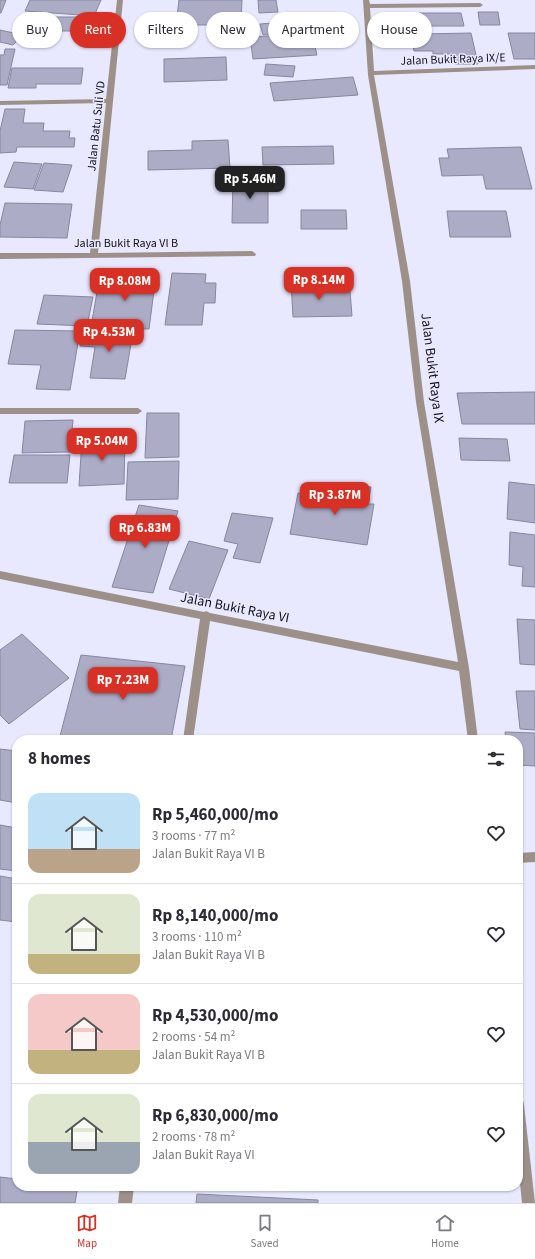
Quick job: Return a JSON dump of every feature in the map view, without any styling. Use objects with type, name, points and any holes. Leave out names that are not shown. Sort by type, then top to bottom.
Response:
[{"type":"street","name":"Jalan Batu Suli VD","points":[[94,255],[120,0]]},
{"type":"street","points":[[366,3],[480,5]]},
{"type":"street","name":"Jalan Bukit Raya IX","points":[[366,3],[371,72],[406,281],[420,402],[464,668],[472,735]]},
{"type":"street","name":"Jalan Bukit Raya IX/E","points":[[371,72],[535,67]]},
{"type":"street","points":[[0,103],[110,101]]},
{"type":"street","name":"Jalan Bukit Raya VI B","points":[[0,256],[252,254]]},
{"type":"street","points":[[0,410],[138,411]]},
{"type":"street","name":"Jalan Bukit Raya VI","points":[[0,575],[206,615],[464,668]]},
{"type":"street","points":[[189,735],[206,615]]},
{"type":"street","points":[[523,858],[535,857]]},
{"type":"street","points":[[523,1132],[531,1174],[529,1203]]},
{"type":"street","points":[[125,1203],[126,1191]]},
{"type":"building","points":[[0,0],[6,0],[1,13],[0,13]]},
{"type":"building","points":[[30,0],[101,0],[96,12],[70,12],[70,14],[62,14],[62,12],[25,11]]},
{"type":"building","points":[[179,0],[242,0],[242,12],[206,12],[206,25],[198,25],[198,12],[178,12]]},
{"type":"building","points":[[258,0],[276,0],[278,12],[259,12]]},
{"type":"building","points":[[478,12],[498,12],[500,25],[480,25]]},
{"type":"building","points":[[432,13],[461,13],[464,26],[432,26]]},
{"type":"building","points":[[62,17],[70,17],[70,31],[62,31]]},
{"type":"building","points":[[268,23],[268,35],[263,35],[260,24]]},
{"type":"building","points":[[0,30],[12,33],[12,45],[0,42]]},
{"type":"building","points":[[471,33],[478,64],[455,64],[453,54],[433,54],[433,51],[414,51],[413,48],[432,48],[432,34]]},
{"type":"building","points":[[508,33],[535,33],[535,59],[514,59]]},
{"type":"building","points":[[268,36],[268,48],[315,48],[317,55],[253,59],[252,48],[260,48],[260,37]]},
{"type":"building","points":[[5,49],[15,49],[7,85],[0,85],[0,55],[4,55]]},
{"type":"building","points":[[226,57],[227,80],[164,82],[164,59]]},
{"type":"building","points":[[266,64],[295,66],[293,77],[264,75]]},
{"type":"building","points":[[12,68],[83,68],[81,84],[36,84],[36,88],[8,88]]},
{"type":"building","points":[[353,77],[358,95],[274,101],[270,83]]},
{"type":"building","points":[[5,109],[25,109],[23,123],[44,123],[43,131],[70,131],[69,138],[75,138],[74,147],[17,147],[16,152],[0,153],[0,131]]},
{"type":"building","points":[[228,140],[230,168],[148,170],[148,151],[192,150],[192,141]]},
{"type":"building","points":[[333,146],[334,164],[263,165],[262,147]]},
{"type":"building","points":[[521,147],[532,189],[486,189],[483,175],[442,176],[439,158],[449,158],[447,149]]},
{"type":"building","points":[[14,162],[42,164],[33,189],[4,187]]},
{"type":"building","points":[[44,163],[72,165],[63,192],[34,190]]},
{"type":"building","points":[[233,177],[268,177],[268,223],[232,223]]},
{"type":"building","points":[[5,203],[72,204],[67,238],[0,237],[0,225]]},
{"type":"building","points":[[301,210],[346,210],[347,229],[301,229]]},
{"type":"building","points":[[447,211],[506,211],[511,237],[450,237]]},
{"type":"building","points":[[108,273],[156,275],[149,329],[91,327],[97,292],[105,292]]},
{"type":"building","points":[[172,273],[206,274],[205,283],[216,283],[215,303],[204,303],[202,325],[165,325]]},
{"type":"building","points":[[323,281],[323,292],[350,291],[352,316],[293,317],[291,282]]},
{"type":"building","points":[[44,295],[93,297],[87,326],[37,324]]},
{"type":"building","points":[[15,330],[80,331],[70,390],[36,389],[41,365],[8,364]]},
{"type":"building","points":[[83,331],[133,332],[125,379],[90,378],[95,347],[80,346]]},
{"type":"building","points":[[535,392],[535,424],[462,424],[457,393]]},
{"type":"building","points":[[147,413],[179,413],[179,457],[145,458]]},
{"type":"building","points":[[73,420],[70,452],[22,453],[25,421]]},
{"type":"building","points":[[125,437],[124,484],[79,486],[82,439]]},
{"type":"building","points":[[459,438],[507,439],[510,461],[461,460]]},
{"type":"building","points":[[14,455],[70,455],[67,483],[9,483]]},
{"type":"building","points":[[179,461],[178,499],[126,500],[128,462]]},
{"type":"building","points":[[509,482],[535,485],[535,523],[507,519]]},
{"type":"building","points":[[340,483],[371,487],[368,504],[374,504],[367,545],[290,534],[298,493],[336,499]]},
{"type":"building","points":[[139,505],[178,511],[153,593],[112,587]]},
{"type":"building","points":[[232,513],[273,518],[260,563],[233,558],[238,544],[224,541]]},
{"type":"building","points":[[510,532],[535,535],[535,587],[522,586],[523,567],[509,565]]},
{"type":"building","points":[[189,541],[228,550],[209,599],[169,589]]},
{"type":"building","points":[[517,619],[535,620],[535,665],[520,664]]},
{"type":"building","points":[[22,634],[69,678],[9,724],[0,715],[0,650]]},
{"type":"building","points":[[81,655],[185,666],[172,735],[60,735]]},
{"type":"building","points":[[516,691],[535,691],[535,730],[520,729]]},
{"type":"building","points":[[505,732],[535,733],[535,766],[523,765],[523,735],[505,735]]},
{"type":"building","points":[[0,749],[12,750],[12,802],[0,800]]},
{"type":"building","points":[[0,825],[12,827],[12,870],[0,869]]},
{"type":"building","points":[[0,876],[12,878],[12,921],[0,920]]},
{"type":"building","points":[[0,1177],[12,1178],[12,1191],[77,1191],[75,1203],[0,1203]]},
{"type":"building","points":[[197,1194],[318,1200],[318,1203],[196,1203]]}]
